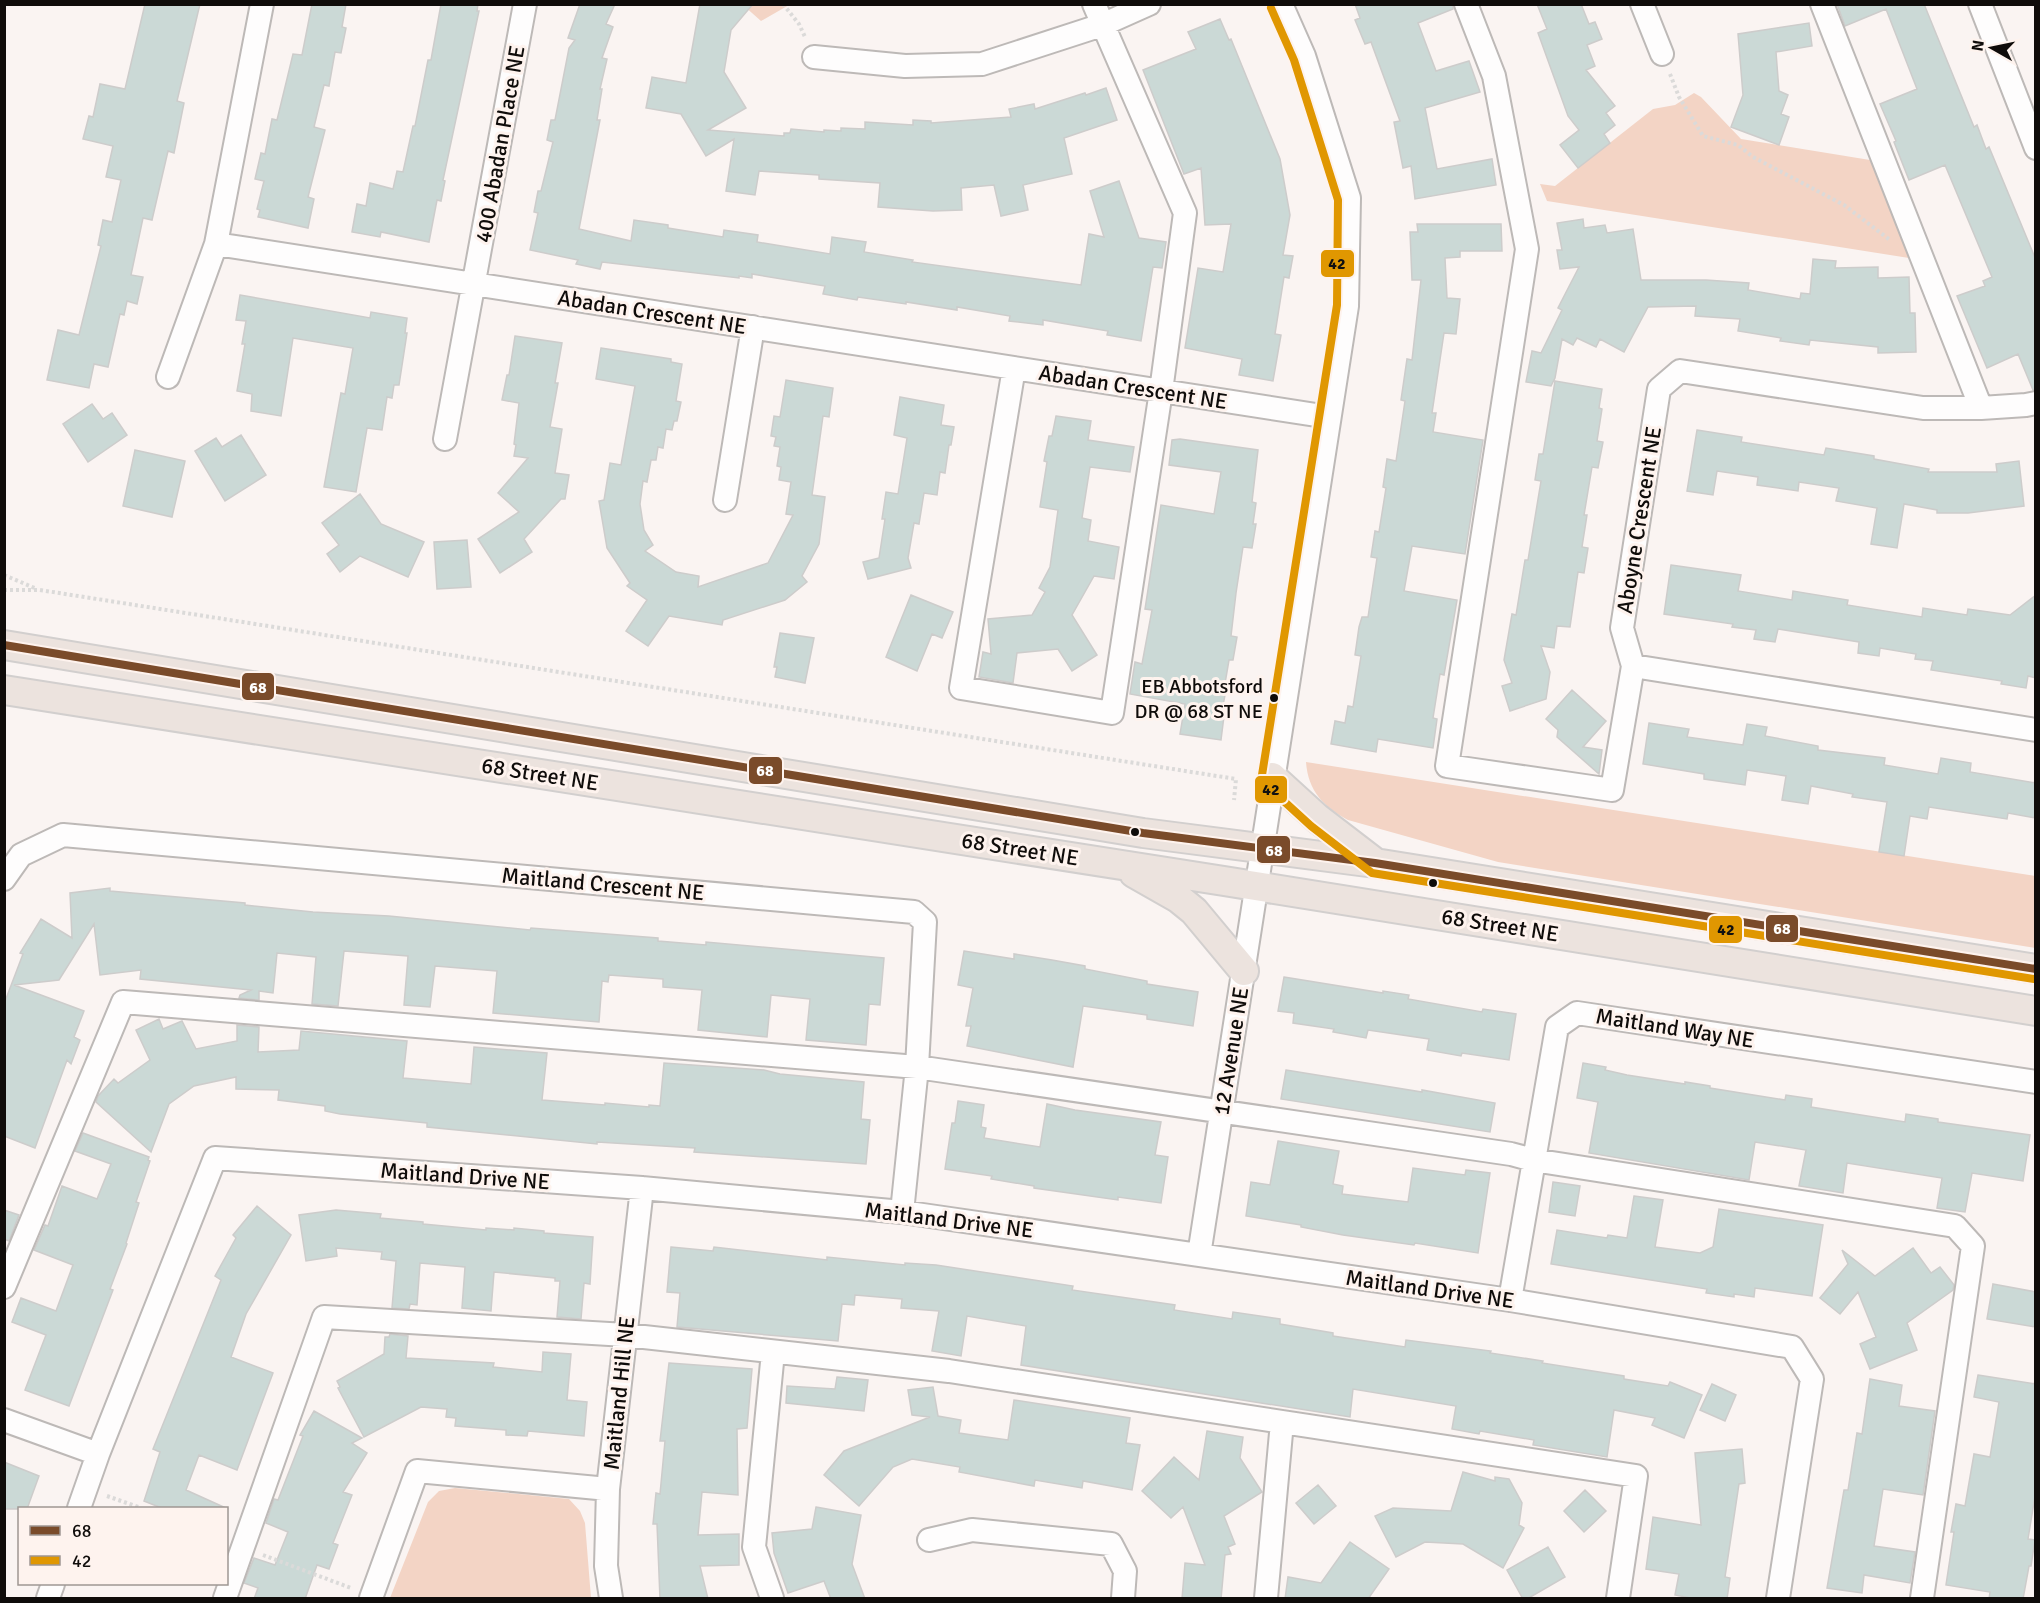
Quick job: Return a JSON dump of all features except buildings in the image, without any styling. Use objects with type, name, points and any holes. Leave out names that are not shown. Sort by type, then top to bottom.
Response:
[{"type":"main road","name":"68 Street NE","points":[[4,645],[1143,833],[1375,863],[2036,969]]},
{"type":"main road","name":"68 Street NE","points":[[4,690],[1257,886],[2036,1011]]},
{"type":"main road","points":[[1272,777],[1317,819],[1375,863]]},
{"type":"main road","points":[[1119,865],[1178,898],[1194,911],[1244,971]]},
{"type":"street","points":[[168,377],[216,243],[262,4]]},
{"type":"street","name":"400 Abadan Place NE","points":[[445,439],[525,4]]},
{"type":"street","points":[[814,57],[905,66],[982,64],[1098,15],[1149,4]]},
{"type":"street","name":"12 Avenue NE","points":[[1199,1255],[1347,306],[1349,198],[1304,56],[1281,4]]},
{"type":"street","points":[[1466,4],[1494,76],[1527,249],[1447,766],[1612,790],[1633,666],[2036,730]]},
{"type":"street","points":[[1642,4],[1662,54]]},
{"type":"street","points":[[1822,4],[1981,408]]},
{"type":"street","points":[[1980,4],[2036,148]]},
{"type":"street","points":[[1014,368],[961,688],[1112,713],[1161,391],[1185,213],[1098,15]]},
{"type":"street","name":"Abadan Crescent NE","points":[[216,243],[1329,417]]},
{"type":"street","points":[[725,500],[753,327]]},
{"type":"street","name":"Aboyne Crescent NE","points":[[1633,666],[1622,628],[1659,389],[1680,371],[1923,408],[1981,408],[2036,403]]},
{"type":"street","name":"Maitland Crescent NE","points":[[4,879],[21,855],[63,835],[914,912],[925,922],[917,1066],[902,1212]]},
{"type":"street","points":[[4,1287],[123,1002],[917,1066],[1511,1154],[1533,1160],[1954,1226],[1973,1246],[1922,1599]]},
{"type":"street","name":"Maitland Way NE","points":[[1510,1300],[1557,1027],[1577,1013],[2036,1083]]},
{"type":"street","name":"Maitland Drive NE","points":[[81,1507],[98,1454],[215,1158],[642,1188],[902,1212],[1510,1300],[1792,1347],[1812,1379],[1778,1599]]},
{"type":"street","name":"Maitland Hill NE","points":[[611,1599],[606,1566],[608,1489],[642,1188]]},
{"type":"street","points":[[225,1599],[324,1317],[626,1335],[949,1371],[1636,1476],[1618,1599]]},
{"type":"street","points":[[772,1599],[754,1547],[773,1352]]},
{"type":"street","points":[[4,1420],[98,1454]]},
{"type":"street","points":[[1266,1599],[1282,1422]]},
{"type":"street","points":[[371,1596],[417,1471],[608,1489]]},
{"type":"street","points":[[929,1539],[972,1530],[1111,1544],[1125,1571],[1123,1599]]},
{"type":"street","points":[[48,1599],[54,1585]]},
{"type":"path","points":[[783,4],[799,24],[814,57]]},
{"type":"path","points":[[1662,54],[1679,97],[1703,136],[1738,145],[1753,156],[1844,205],[1887,238],[1900,245],[1918,247]]},
{"type":"path","points":[[4,575],[40,590]]},
{"type":"path","points":[[4,590],[40,590],[1236,779],[1234,800]]},
{"type":"path","points":[[107,1496],[136,1507]]},
{"type":"path","points":[[243,1548],[371,1596]]},
{"type":"shaded area","points":[[743,5],[789,5],[761,21]]},
{"type":"shaded area","points":[[1694,93],[1701,97],[1741,139],[1870,160],[1909,258],[1547,201],[1540,184],[1555,186],[1653,109],[1675,105]]},
{"type":"shaded area","points":[[1306,762],[2035,876],[2035,948],[1498,862],[1348,820],[1332,810],[1319,797],[1310,781]]},
{"type":"shaded area","points":[[455,1488],[569,1499],[580,1511],[585,1523],[591,1598],[390,1598],[428,1502],[439,1491]]},
{"type":"transit line","name":"42","points":[[1271,8],[1294,60],[1338,200],[1337,305],[1262,775],[1264,783],[1311,826],[1372,873],[2034,979]]},
{"type":"transit line","name":"68","points":[[4,645],[1143,833],[1375,863],[2036,969]]},
{"type":"place","name":"EB Abbotsford DR @ 68 ST NE","points":[[1274,698]]}]
